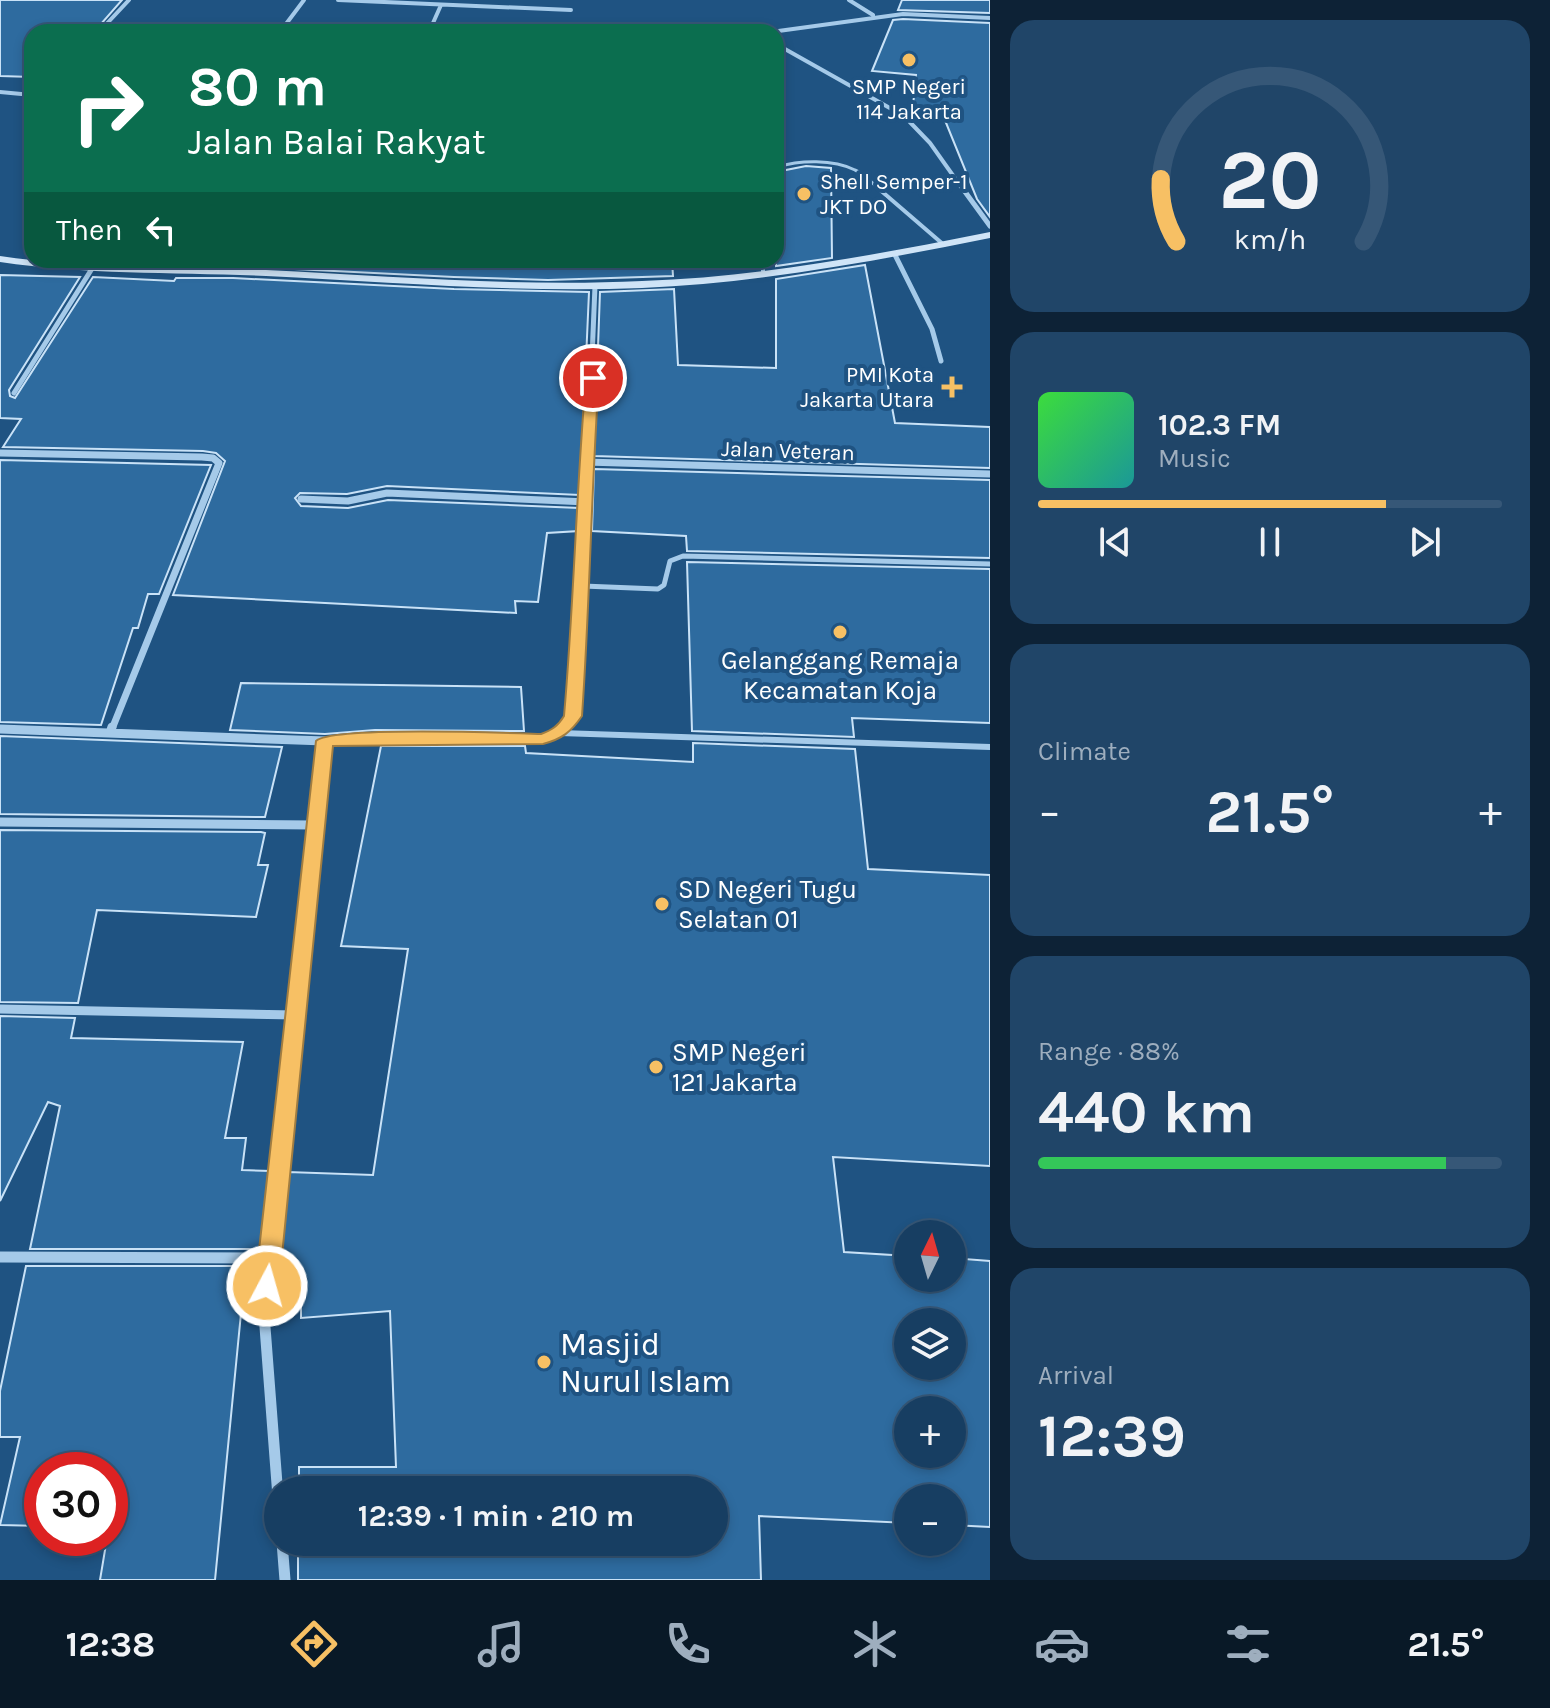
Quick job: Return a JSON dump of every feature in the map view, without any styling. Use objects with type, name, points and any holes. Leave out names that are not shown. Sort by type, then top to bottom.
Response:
[{"type":"main road","points":[[215,268],[595,286],[763,274],[895,255],[990,235]]},
{"type":"main road","points":[[0,259],[24,260]]},
{"type":"street","points":[[106,24],[129,0]]},
{"type":"street","points":[[286,24],[304,0]]},
{"type":"street","points":[[338,0],[571,10]]},
{"type":"street","points":[[849,0],[873,16]]},
{"type":"street","points":[[433,24],[441,5]]},
{"type":"street","points":[[784,30],[873,16],[919,14],[990,18]]},
{"type":"street","points":[[784,48],[904,116],[930,143],[990,226]]},
{"type":"street","points":[[0,92],[24,94]]},
{"type":"street","points":[[895,255],[932,329],[941,361]]},
{"type":"street","points":[[14,393],[92,268]]},
{"type":"street","points":[[0,729],[325,741],[375,738],[543,739],[560,733],[573,716],[583,586],[595,286]]},
{"type":"street","points":[[0,453],[202,457],[213,458],[219,463],[110,733]]},
{"type":"street","name":"Jalan Veteran","points":[[586,462],[990,474]]},
{"type":"street","points":[[301,499],[348,501],[387,493],[587,502]]},
{"type":"street","points":[[276,1476],[264,1314],[325,741]]},
{"type":"street","points":[[0,822],[314,825]]},
{"type":"street","points":[[0,1009],[295,1015]]},
{"type":"street","points":[[0,1257],[270,1258]]},
{"type":"street","points":[[283,1556],[285,1580]]},
{"type":"lane","points":[[784,165],[794,163],[844,166],[857,170],[944,245]]},
{"type":"lane","points":[[763,268],[763,274]]},
{"type":"lane","points":[[583,586],[658,589],[664,585],[670,561],[683,556],[990,564]]},
{"type":"lane","points":[[560,733],[990,747]]},
{"type":"building","points":[[0,0],[122,0],[101,24],[24,24],[24,77],[0,76]]},
{"type":"building","points":[[902,0],[990,0],[990,13],[898,10]]},
{"type":"building","points":[[893,20],[990,23],[990,217],[977,199],[940,108],[913,106],[916,75],[872,71]]},
{"type":"building","points":[[806,166],[831,168],[832,258],[784,265],[784,170]]},
{"type":"building","points":[[865,265],[895,423],[990,427],[990,468],[594,456],[600,292],[674,289],[678,365],[776,368],[776,279]]},
{"type":"building","points":[[272,268],[672,268],[673,276],[548,280]]},
{"type":"building","points":[[0,275],[80,277],[9,390],[10,396],[15,398],[93,277],[174,281],[176,278],[233,278],[589,292],[580,495],[387,486],[347,494],[300,493],[295,498],[301,506],[348,508],[388,500],[579,508],[579,531],[547,533],[538,602],[515,601],[516,613],[173,595],[225,461],[216,453],[203,451],[3,447],[21,419],[0,418]]},
{"type":"building","points":[[0,460],[211,465],[159,594],[148,594],[138,628],[133,628],[101,725],[0,722]]},
{"type":"building","points":[[594,469],[990,480],[990,558],[687,551],[686,536],[592,531]]},
{"type":"building","name":"Gelanggang Remaja Kecamatan Koja","points":[[687,562],[990,569],[990,723],[852,718],[854,737],[692,731]]},
{"type":"building","points":[[241,683],[521,687],[524,731],[375,730],[325,734],[230,730]]},
{"type":"building","points":[[0,736],[282,747],[265,817],[0,814]]},
{"type":"building","points":[[693,743],[855,749],[868,869],[990,875],[990,1166],[833,1157],[844,1252],[894,1255],[894,1292],[966,1292],[966,1259],[990,1261],[990,1527],[966,1526],[966,1484],[894,1484],[894,1522],[759,1516],[761,1580],[298,1580],[298,1556],[728,1556],[728,1476],[299,1476],[299,1467],[396,1467],[390,1311],[301,1318],[301,1306],[274,1304],[288,1172],[373,1175],[408,949],[341,946],[381,746],[525,746],[526,753],[693,762]]},
{"type":"building","points":[[0,830],[265,833],[258,865],[268,865],[256,917],[97,910],[78,1003],[0,1002]]},
{"type":"building","points":[[0,1016],[75,1018],[71,1038],[243,1042],[225,1138],[246,1138],[242,1170],[270,1171],[262,1249],[30,1249],[60,1106],[48,1102],[0,1201]]},
{"type":"building","points":[[26,1266],[260,1266],[257,1303],[242,1303],[215,1580],[100,1580],[104,1556],[128,1556],[128,1452],[24,1452],[24,1526],[0,1525],[20,1437],[0,1437],[0,1391]]},
{"type":"place","name":"SMP Negeri 114 Jakarta","points":[[909,60]]},
{"type":"place","name":"Shell Semper-1 JKT DO","points":[[804,194]]},
{"type":"place","name":"PMI Kota Jakarta Utara","points":[[952,387]]},
{"type":"place","name":"Gelanggang Remaja Kecamatan Koja","points":[[840,632]]},
{"type":"place","name":"SD Negeri Tugu Selatan 01","points":[[662,904]]},
{"type":"place","name":"SMP Negeri 121 Jakarta","points":[[656,1067]]},
{"type":"place","name":"Masjid Nurul Islam","points":[[544,1362]]},
{"type":"route","points":[[267,1286],[325,741],[375,738],[543,739],[560,733],[567,725],[573,716],[583,586],[586,462],[593,378]]}]
